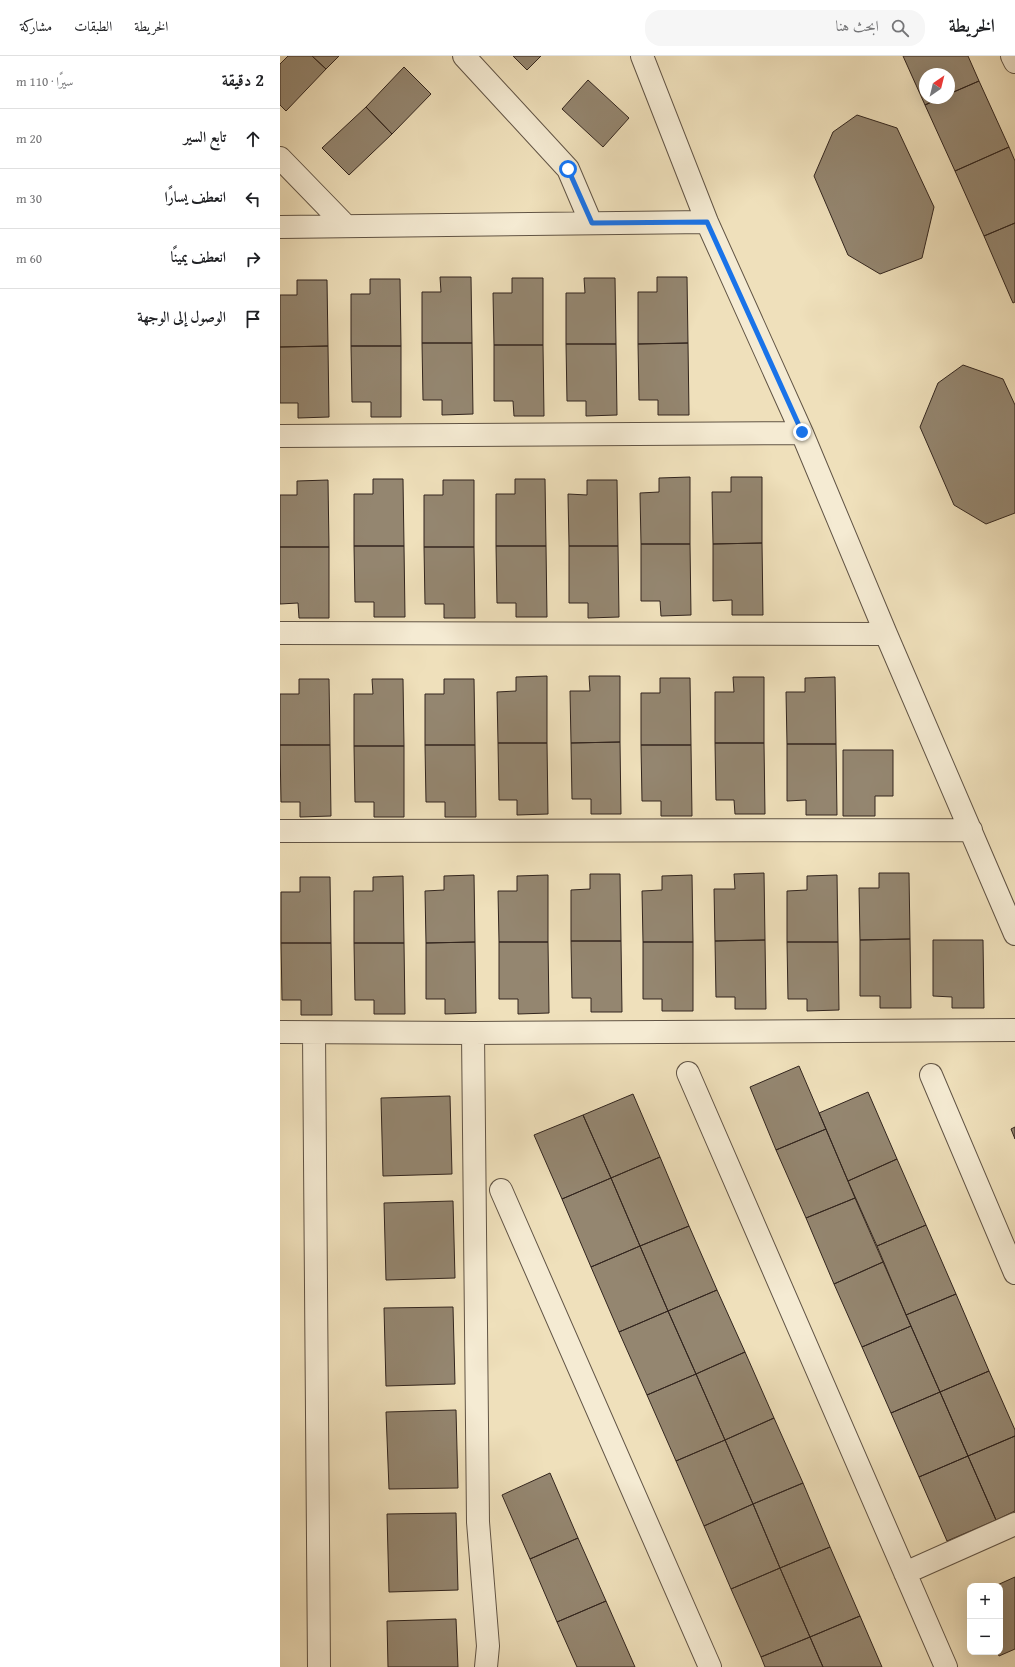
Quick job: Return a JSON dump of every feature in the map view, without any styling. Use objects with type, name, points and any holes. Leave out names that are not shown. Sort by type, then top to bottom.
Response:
[{"type":"street","points":[[464,56],[568,169],[592,223]]},
{"type":"street","points":[[642,56],[707,222],[802,432],[886,634],[1015,934]]},
{"type":"street","points":[[1012,56],[1015,62]]},
{"type":"street","points":[[280,158],[346,226]]},
{"type":"street","points":[[280,227],[707,222]]},
{"type":"street","points":[[280,436],[802,432]]},
{"type":"street","points":[[280,633],[886,634]]},
{"type":"street","points":[[280,831],[971,830]]},
{"type":"street","points":[[280,1032],[472,1033],[1015,1030]]},
{"type":"street","points":[[314,1033],[319,1667]]},
{"type":"street","points":[[472,1033],[478,1522],[488,1646],[486,1667]]},
{"type":"street","points":[[688,1072],[946,1667]]},
{"type":"street","points":[[931,1075],[1015,1273]]},
{"type":"street","points":[[501,1190],[710,1667]]},
{"type":"street","points":[[905,1573],[1015,1524]]},
{"type":"building","points":[[288,56],[312,56],[326,69],[286,111],[280,105],[280,64]]},
{"type":"building","points":[[312,56],[339,56],[326,69]]},
{"type":"building","points":[[513,56],[541,56],[527,70]]},
{"type":"building","points":[[903,56],[968,56],[979,81],[955,91],[955,68],[919,68],[919,92]]},
{"type":"building","points":[[404,67],[431,94],[392,134],[366,107]]},
{"type":"building","points":[[588,80],[629,118],[603,147],[562,109]]},
{"type":"building","points":[[979,81],[1009,147],[955,171],[925,105],[955,104],[955,91]]},
{"type":"building","points":[[366,107],[392,134],[349,175],[322,148]]},
{"type":"building","points":[[857,115],[897,128],[934,207],[922,258],[880,274],[848,255],[814,176],[833,132]]},
{"type":"building","points":[[1009,147],[1015,161],[1015,223],[984,236],[955,171]]},
{"type":"building","points":[[1015,223],[1015,302],[1013,303],[984,236]]},
{"type":"building","points":[[440,277],[471,277],[472,343],[422,343],[422,292],[441,292]]},
{"type":"building","points":[[657,277],[687,277],[688,343],[638,344],[638,292],[657,292]]},
{"type":"building","points":[[512,278],[543,278],[543,345],[494,345],[493,293],[512,293]]},
{"type":"building","points":[[584,278],[615,278],[616,344],[566,344],[566,293],[585,293]]},
{"type":"building","points":[[370,279],[400,279],[401,346],[351,346],[351,294],[370,294]]},
{"type":"building","points":[[297,280],[327,280],[328,346],[280,347],[280,295],[297,295]]},
{"type":"building","points":[[422,343],[472,343],[473,414],[442,415],[442,400],[423,400]]},
{"type":"building","points":[[688,343],[689,415],[658,415],[658,400],[639,400],[638,344]]},
{"type":"building","points":[[566,344],[616,344],[617,415],[586,416],[586,401],[567,401]]},
{"type":"building","points":[[494,345],[543,345],[544,416],[514,416],[513,401],[494,401]]},
{"type":"building","points":[[328,346],[329,417],[298,418],[298,403],[280,403],[280,347]]},
{"type":"building","points":[[351,346],[401,346],[401,417],[371,417],[371,402],[352,402]]},
{"type":"building","points":[[963,365],[1003,379],[1015,405],[1015,513],[986,524],[954,505],[920,427],[938,383]]},
{"type":"building","points":[[690,477],[690,544],[641,544],[640,493],[659,492],[659,478]]},
{"type":"building","points":[[731,477],[762,477],[762,543],[713,544],[712,492],[731,492]]},
{"type":"building","points":[[373,479],[403,479],[404,546],[354,546],[354,494],[373,494]]},
{"type":"building","points":[[515,479],[545,479],[546,546],[496,546],[496,494],[515,494]]},
{"type":"building","points":[[328,480],[329,547],[280,547],[280,495],[297,495],[297,481]]},
{"type":"building","points":[[443,480],[474,480],[474,547],[424,547],[424,495],[443,495]]},
{"type":"building","points":[[587,480],[617,480],[618,546],[569,546],[568,494],[587,495]]},
{"type":"building","points":[[762,543],[763,615],[732,615],[732,600],[713,601],[713,544]]},
{"type":"building","points":[[641,544],[690,544],[691,615],[661,616],[660,601],[641,601]]},
{"type":"building","points":[[354,546],[404,546],[405,617],[374,617],[374,602],[355,602]]},
{"type":"building","points":[[496,546],[546,546],[547,617],[516,617],[516,603],[497,603]]},
{"type":"building","points":[[569,546],[618,546],[619,617],[588,618],[588,603],[569,603]]},
{"type":"building","points":[[280,547],[329,547],[329,618],[299,618],[298,603],[280,604]]},
{"type":"building","points":[[424,547],[474,547],[475,618],[444,618],[444,604],[425,604]]},
{"type":"building","points":[[547,676],[547,743],[498,743],[497,692],[516,691],[516,677]]},
{"type":"building","points":[[589,676],[620,676],[620,742],[571,743],[570,691],[590,691]]},
{"type":"building","points":[[733,677],[764,677],[764,743],[715,743],[715,692],[734,692]]},
{"type":"building","points":[[835,677],[836,744],[787,744],[786,692],[805,692],[805,678]]},
{"type":"building","points":[[660,678],[690,678],[691,745],[641,745],[641,693],[660,693]]},
{"type":"building","points":[[299,679],[329,679],[330,745],[280,745],[280,694],[299,694]]},
{"type":"building","points":[[372,679],[403,679],[404,746],[354,746],[354,694],[373,694]]},
{"type":"building","points":[[444,679],[474,679],[475,745],[425,745],[425,694],[444,694]]},
{"type":"building","points":[[620,742],[621,814],[591,814],[591,799],[572,799],[571,743]]},
{"type":"building","points":[[498,743],[547,743],[548,814],[517,815],[517,800],[499,800]]},
{"type":"building","points":[[715,743],[764,743],[765,814],[735,814],[734,800],[716,800]]},
{"type":"building","points":[[787,744],[836,744],[837,815],[806,815],[806,800],[787,801]]},
{"type":"building","points":[[280,745],[330,745],[331,816],[300,817],[300,802],[281,802]]},
{"type":"building","points":[[425,745],[475,745],[476,817],[445,817],[445,802],[426,802]]},
{"type":"building","points":[[641,745],[691,745],[692,816],[661,816],[661,801],[642,801]]},
{"type":"building","points":[[354,746],[404,746],[404,817],[374,817],[374,802],[355,802]]},
{"type":"building","points":[[843,750],[893,750],[893,796],[875,796],[875,816],[843,816]]},
{"type":"building","points":[[764,873],[765,940],[715,941],[714,889],[735,889],[734,874]]},
{"type":"building","points":[[879,873],[909,873],[910,939],[860,940],[859,888],[879,888]]},
{"type":"building","points":[[590,874],[620,874],[621,941],[571,941],[571,890],[590,889]]},
{"type":"building","points":[[474,875],[475,942],[426,943],[425,891],[444,890],[444,876]]},
{"type":"building","points":[[548,875],[548,942],[499,942],[498,891],[517,891],[517,876]]},
{"type":"building","points":[[692,875],[693,942],[643,942],[642,891],[662,890],[662,876]]},
{"type":"building","points":[[837,875],[838,942],[787,942],[787,891],[807,890],[807,876]]},
{"type":"building","points":[[403,876],[404,943],[354,943],[354,891],[373,891],[373,877]]},
{"type":"building","points":[[300,877],[330,877],[331,943],[281,943],[281,892],[300,892]]},
{"type":"building","points":[[910,939],[911,1008],[880,1008],[880,996],[860,996],[860,940]]},
{"type":"building","points":[[765,940],[766,1009],[735,1009],[735,997],[716,997],[715,941]]},
{"type":"building","points":[[933,940],[983,940],[984,1008],[952,1008],[952,997],[933,996]]},
{"type":"building","points":[[571,941],[621,941],[622,1012],[591,1012],[591,998],[572,998]]},
{"type":"building","points":[[475,942],[476,1013],[445,1014],[445,999],[426,999],[426,943]]},
{"type":"building","points":[[499,942],[548,942],[549,1013],[518,1014],[518,999],[499,999]]},
{"type":"building","points":[[643,942],[693,942],[693,1011],[662,1011],[662,999],[643,999]]},
{"type":"building","points":[[787,942],[838,942],[839,1010],[807,1011],[807,999],[788,999]]},
{"type":"building","points":[[281,943],[331,943],[332,1015],[301,1015],[301,1000],[282,1000]]},
{"type":"building","points":[[354,943],[404,943],[405,1014],[374,1014],[374,1000],[355,1000]]},
{"type":"building","points":[[799,1066],[826,1129],[776,1150],[750,1087]]},
{"type":"building","points":[[868,1092],[897,1159],[848,1181],[819,1113]]},
{"type":"building","points":[[633,1094],[660,1157],[611,1178],[583,1115]]},
{"type":"building","points":[[450,1096],[452,1174],[383,1176],[381,1098]]},
{"type":"building","points":[[583,1115],[611,1178],[562,1199],[534,1135]]},
{"type":"building","points":[[1015,1127],[1015,1139],[1011,1129]]},
{"type":"building","points":[[826,1129],[855,1198],[806,1218],[776,1150]]},
{"type":"building","points":[[660,1157],[689,1226],[640,1246],[611,1178]]},
{"type":"building","points":[[897,1159],[926,1225],[877,1246],[848,1181]]},
{"type":"building","points":[[611,1178],[640,1246],[591,1267],[562,1199]]},
{"type":"building","points":[[855,1198],[883,1262],[834,1284],[806,1218]]},
{"type":"building","points":[[453,1201],[455,1278],[386,1280],[384,1203]]},
{"type":"building","points":[[926,1225],[956,1294],[906,1315],[877,1246]]},
{"type":"building","points":[[689,1226],[717,1290],[668,1311],[640,1246]]},
{"type":"building","points":[[640,1246],[668,1311],[619,1332],[591,1267]]},
{"type":"building","points":[[883,1262],[911,1326],[862,1347],[834,1284]]},
{"type":"building","points":[[717,1290],[745,1352],[696,1374],[668,1311]]},
{"type":"building","points":[[956,1294],[989,1371],[940,1392],[906,1315]]},
{"type":"building","points":[[453,1307],[455,1384],[386,1386],[384,1308]]},
{"type":"building","points":[[668,1311],[696,1374],[647,1395],[619,1332]]},
{"type":"building","points":[[911,1326],[940,1392],[891,1413],[862,1347]]},
{"type":"building","points":[[745,1352],[774,1418],[725,1440],[696,1374]]},
{"type":"building","points":[[989,1371],[1015,1430],[1015,1436],[968,1456],[940,1392]]},
{"type":"building","points":[[696,1374],[725,1440],[676,1461],[647,1395]]},
{"type":"building","points":[[940,1392],[968,1456],[919,1477],[891,1413]]},
{"type":"building","points":[[456,1410],[458,1488],[389,1489],[386,1412]]},
{"type":"building","points":[[774,1418],[803,1483],[753,1504],[725,1440]]},
{"type":"building","points":[[1015,1436],[1015,1511],[996,1520],[968,1456]]},
{"type":"building","points":[[725,1440],[753,1504],[704,1526],[676,1461]]},
{"type":"building","points":[[968,1456],[996,1520],[947,1541],[919,1477]]},
{"type":"building","points":[[550,1473],[578,1538],[530,1559],[502,1495]]},
{"type":"building","points":[[803,1483],[830,1547],[780,1568],[753,1504]]},
{"type":"building","points":[[753,1504],[780,1568],[731,1589],[704,1526]]},
{"type":"building","points":[[456,1513],[458,1590],[389,1592],[387,1514]]},
{"type":"building","points":[[578,1538],[606,1601],[557,1622],[530,1559]]},
{"type":"building","points":[[830,1547],[860,1616],[810,1637],[780,1568]]},
{"type":"building","points":[[780,1568],[810,1637],[761,1657],[731,1589]]},
{"type":"building","points":[[1015,1577],[1015,1649],[1003,1654],[1003,1583],[1002,1583]]},
{"type":"building","points":[[606,1601],[635,1667],[577,1667],[557,1622]]},
{"type":"building","points":[[860,1616],[882,1667],[823,1667],[810,1637]]},
{"type":"building","points":[[456,1619],[458,1667],[388,1667],[387,1621]]},
{"type":"building","points":[[810,1637],[823,1667],[765,1667],[761,1657]]},
{"type":"route","points":[[568,169],[592,223],[707,222],[802,432]]}]
